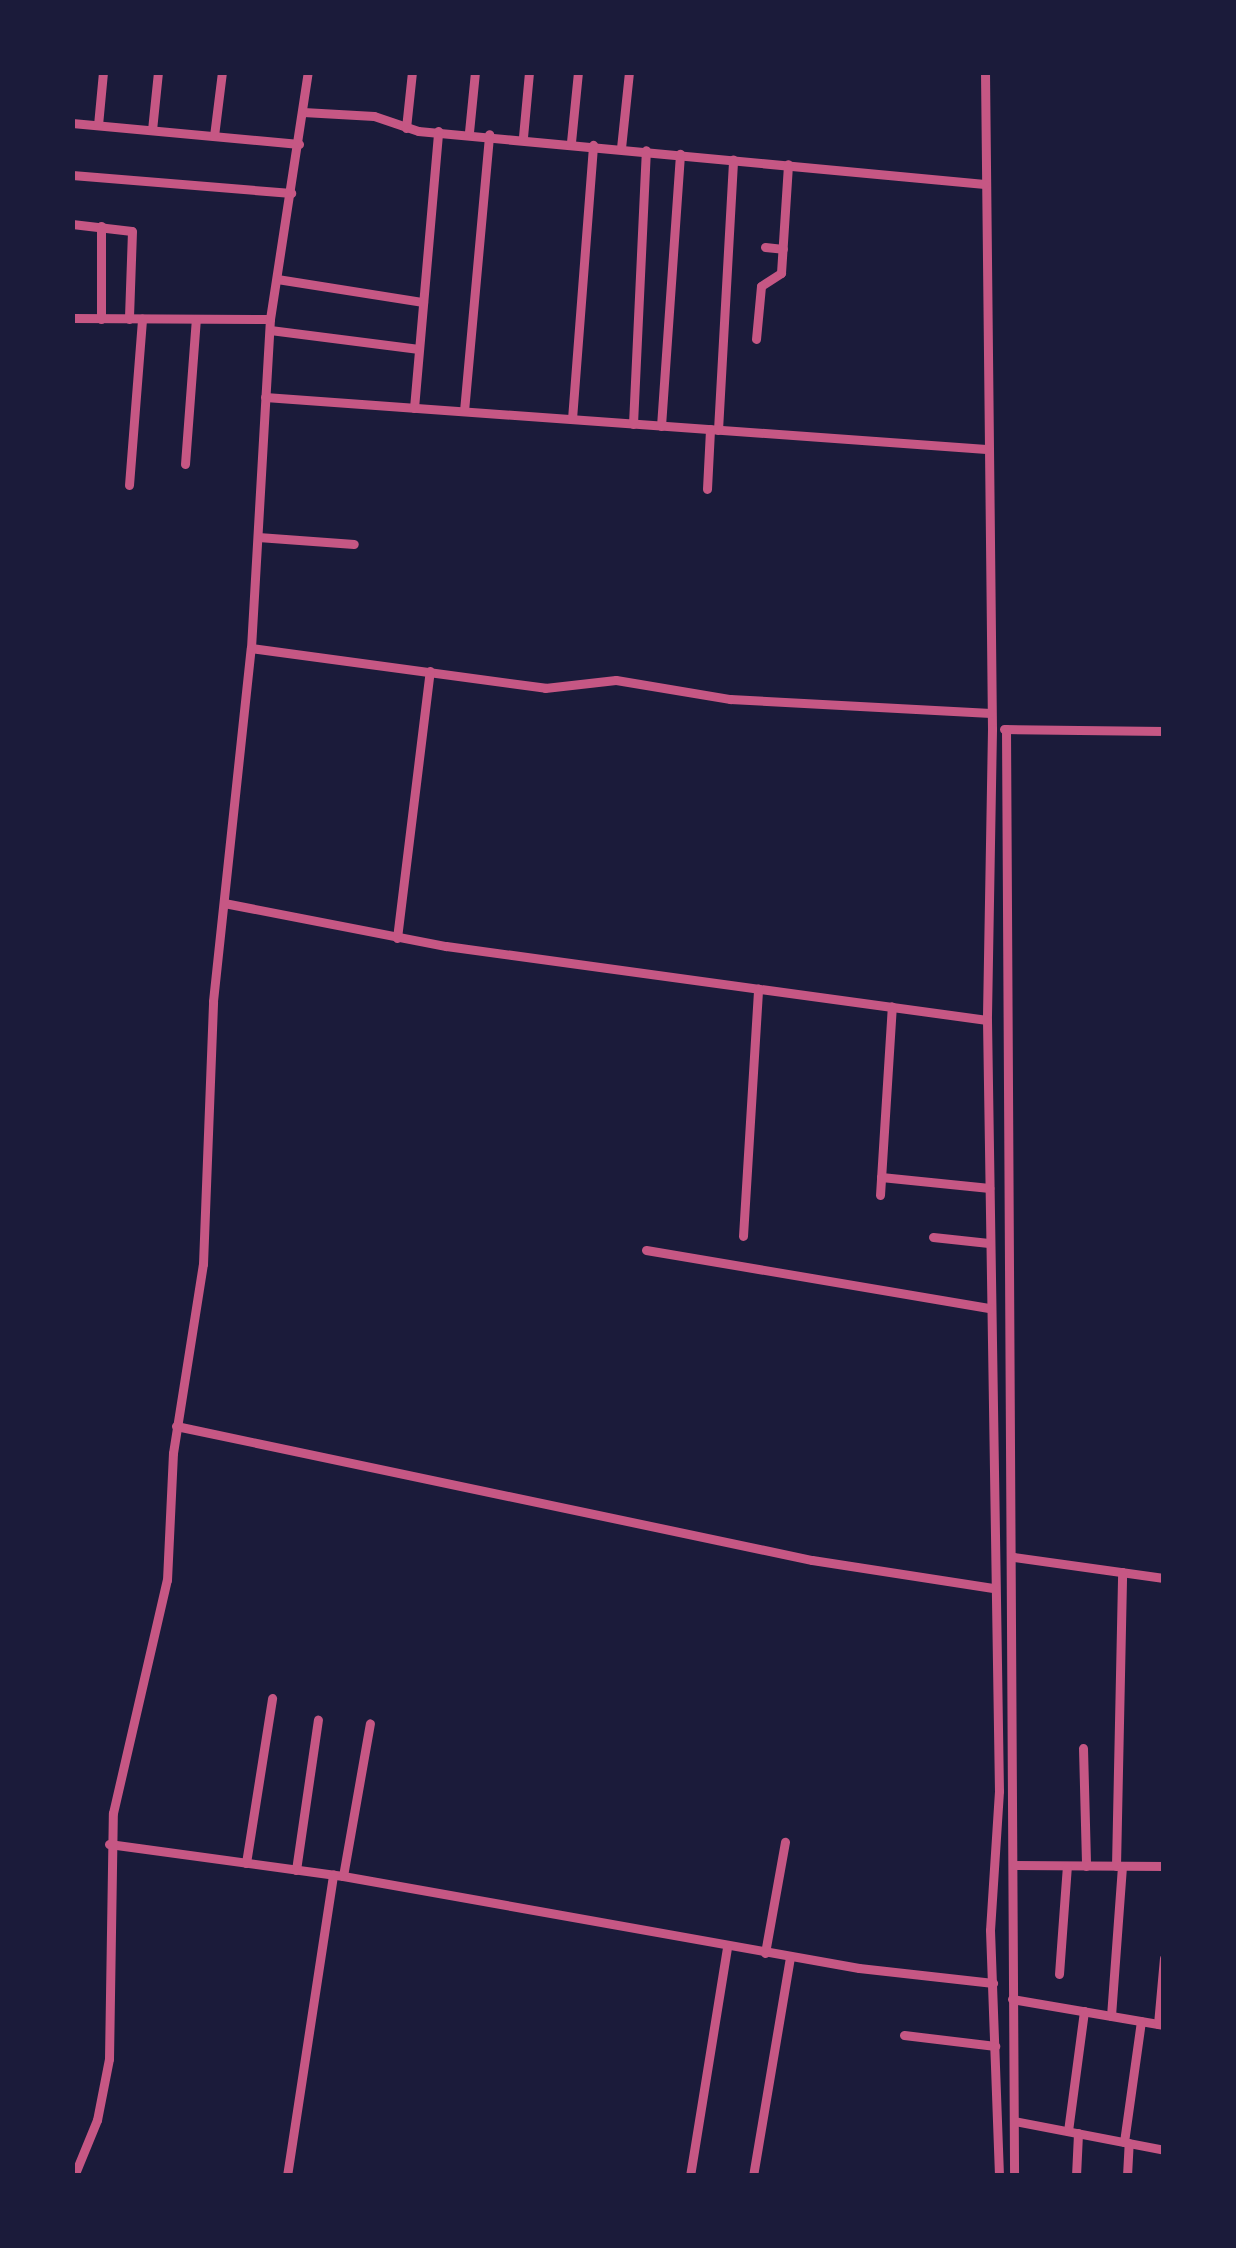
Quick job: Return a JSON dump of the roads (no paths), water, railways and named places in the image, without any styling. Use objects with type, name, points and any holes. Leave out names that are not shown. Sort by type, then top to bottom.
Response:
[{"type":"street","points":[[98,126],[103,72]]},
{"type":"street","points":[[152,130],[158,72]]},
{"type":"street","points":[[214,136],[222,72]]},
{"type":"street","points":[[88,2176],[74,2172],[98,2120],[110,2060],[109,1844],[167,1580],[176,1426],[202,1264],[208,1079],[251,648],[270,324],[308,72]]},
{"type":"street","points":[[406,128],[412,72]]},
{"type":"street","points":[[469,132],[476,72]]},
{"type":"street","points":[[523,137],[529,72]]},
{"type":"street","points":[[570,142],[578,72]]},
{"type":"street","points":[[621,148],[629,72]]},
{"type":"street","points":[[985,72],[986,449],[992,729],[988,1188],[999,1792],[993,1983],[999,2176]]},
{"type":"street","points":[[303,112],[374,116],[406,128],[985,184]]},
{"type":"street","points":[[72,123],[299,144]]},
{"type":"street","points":[[414,408],[438,131]]},
{"type":"street","points":[[464,411],[489,134]]},
{"type":"street","points":[[572,419],[594,145]]},
{"type":"street","points":[[633,424],[646,150]]},
{"type":"street","points":[[661,426],[680,154]]},
{"type":"street","points":[[707,489],[733,159]]},
{"type":"street","points":[[756,339],[761,286],[782,273],[788,164]]},
{"type":"street","points":[[72,176],[290,194]]},
{"type":"street","points":[[72,224],[131,229],[129,319]]},
{"type":"street","points":[[100,318],[102,226]]},
{"type":"street","points":[[764,248],[783,249]]},
{"type":"street","points":[[276,279],[424,302]]},
{"type":"street","points":[[72,318],[270,324],[419,348]]},
{"type":"street","points":[[128,486],[142,319]]},
{"type":"street","points":[[185,464],[196,319]]},
{"type":"street","points":[[266,397],[986,449]]},
{"type":"street","points":[[258,536],[354,544]]},
{"type":"street","points":[[251,648],[545,688],[616,680],[730,699],[991,713]]},
{"type":"street","points":[[397,938],[430,671]]},
{"type":"street","points":[[992,729],[1164,731]]},
{"type":"street","points":[[1006,729],[1014,1556],[1014,2176]]},
{"type":"street","points":[[224,903],[397,938],[987,1020]]},
{"type":"street","points":[[743,1236],[758,988]]},
{"type":"street","points":[[880,1195],[892,1006]]},
{"type":"street","points":[[881,1177],[988,1188]]},
{"type":"street","points":[[933,1237],[989,1242]]},
{"type":"street","points":[[646,1250],[990,1308]]},
{"type":"street","points":[[176,1426],[812,1560],[994,1588]]},
{"type":"street","points":[[994,1475],[1013,1476]]},
{"type":"street","points":[[1014,1556],[1164,1578]]},
{"type":"street","points":[[1111,2016],[1119,1866],[1122,1572]]},
{"type":"street","points":[[246,1863],[272,1698]]},
{"type":"street","points":[[296,1870],[318,1720]]},
{"type":"street","points":[[287,2176],[338,1875],[370,1723]]},
{"type":"street","points":[[1083,1748],[1086,1866]]},
{"type":"street","points":[[765,1953],[785,1842]]},
{"type":"street","points":[[109,1844],[338,1875],[790,1957],[993,1983]]},
{"type":"street","points":[[1015,1866],[1164,1866]]},
{"type":"street","points":[[1060,1974],[1067,1866]]},
{"type":"street","points":[[690,2176],[727,1947]]},
{"type":"street","points":[[753,2176],[790,1957]]},
{"type":"street","points":[[1012,1999],[1161,2024],[1164,1958]]},
{"type":"street","points":[[1076,2176],[1073,2132],[1084,2012]]},
{"type":"street","points":[[1127,2176],[1126,2142],[1141,2021]]},
{"type":"street","points":[[904,2034],[995,2046]]},
{"type":"street","points":[[1014,2121],[1164,2150]]}]
